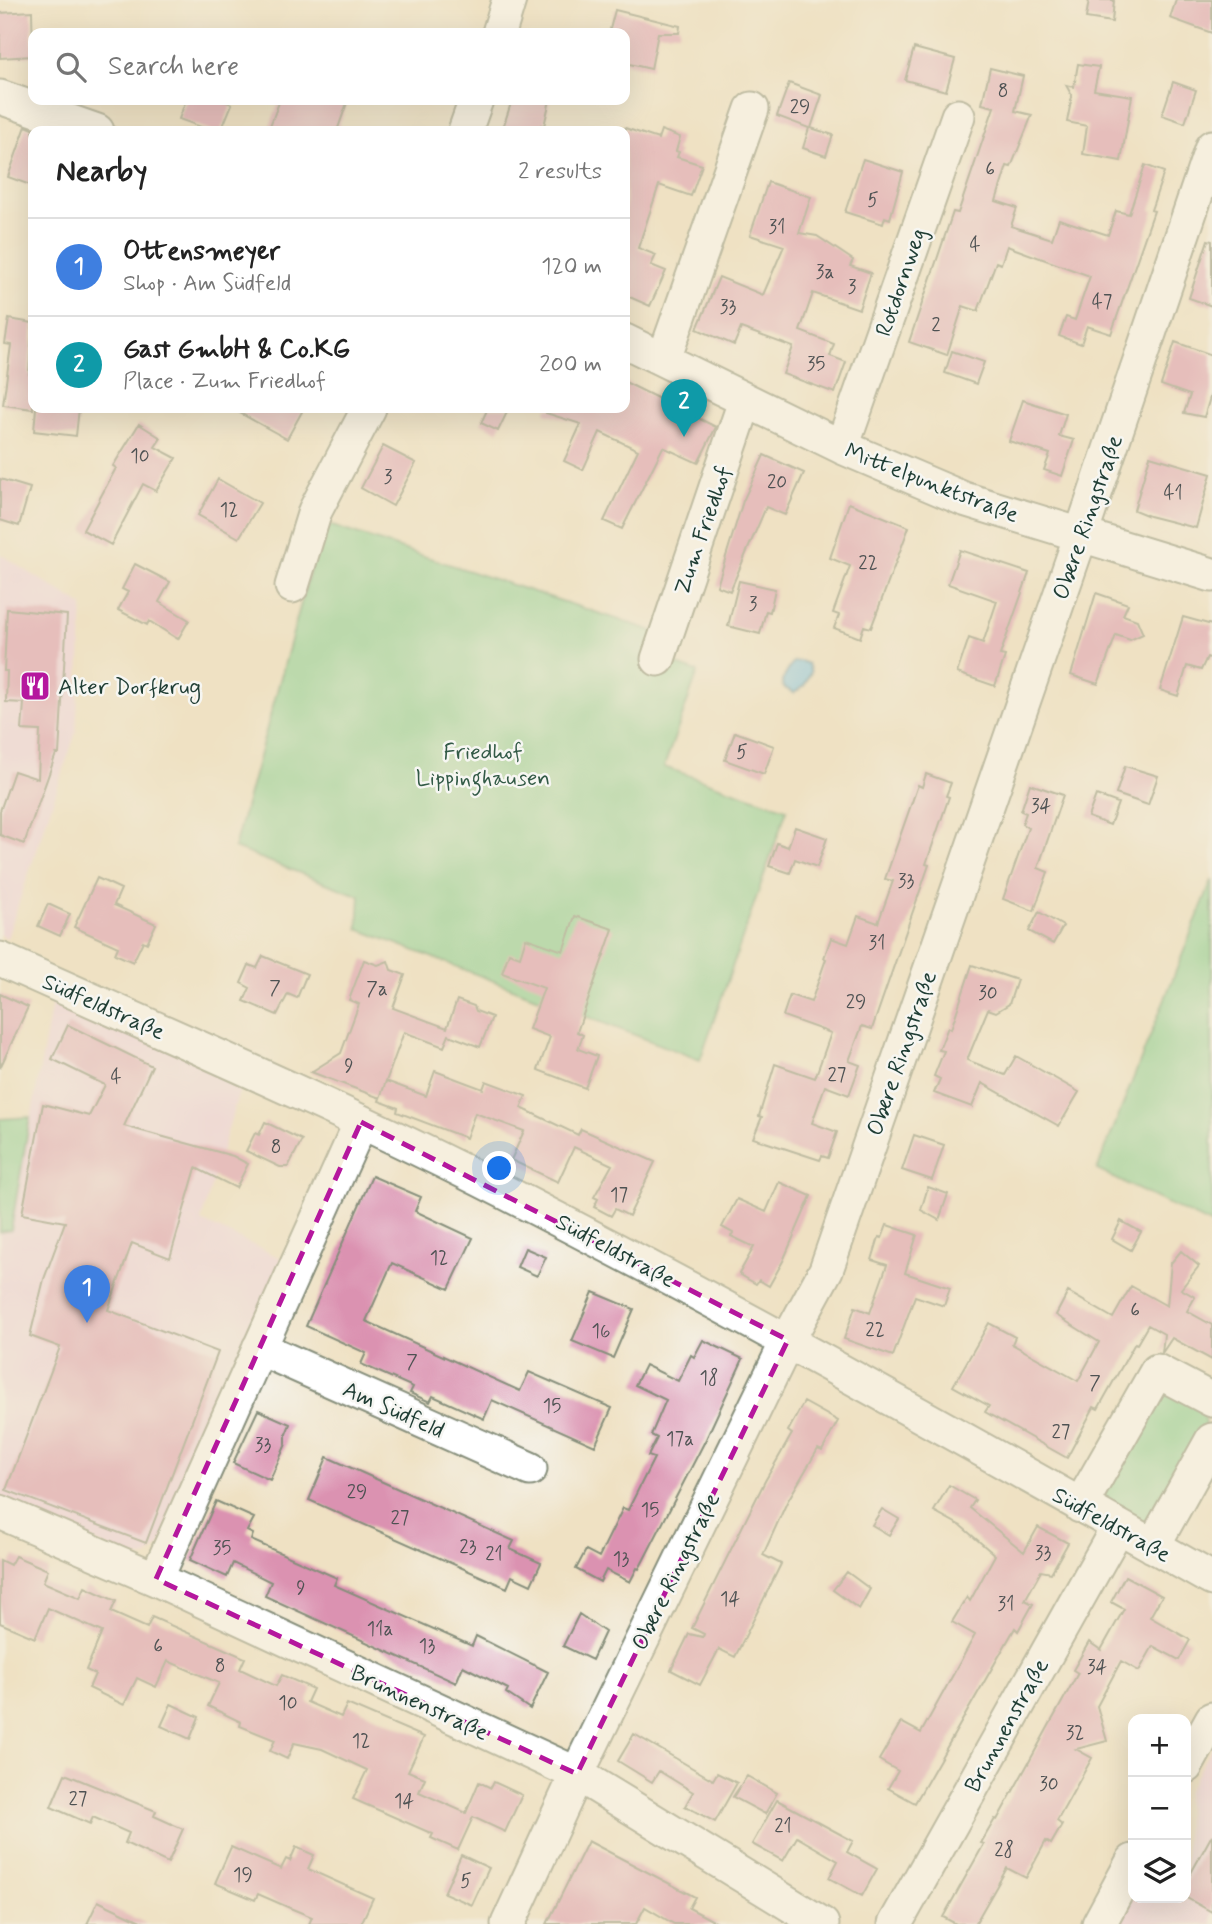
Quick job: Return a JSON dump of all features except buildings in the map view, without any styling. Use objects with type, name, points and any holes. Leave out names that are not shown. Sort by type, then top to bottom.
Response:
[{"type":"street","points":[[501,28],[509,0]]},
{"type":"street","points":[[0,97],[83,126]]},
{"type":"street","points":[[467,126],[474,105]]},
{"type":"street","points":[[664,359],[752,109]]},
{"type":"street","name":"Rotdornweg","points":[[842,447],[958,116]]},
{"type":"street","name":"Obere Ringstraße","points":[[508,1924],[577,1774],[788,1340],[826,1270],[1209,164]]},
{"type":"street","name":"Mittelpunktstraße","points":[[630,343],[842,447],[964,499],[1212,575]]},
{"type":"street","name":"Zum Friedhof","points":[[658,659],[746,401]]},
{"type":"street","points":[[292,586],[315,511],[366,413]]},
{"type":"street","name":"Südfeldstraße","points":[[0,959],[361,1122],[478,1178],[788,1340],[1212,1579]]},
{"type":"street","points":[[156,1579],[361,1122]]},
{"type":"street","name":"Am Südfeld","points":[[259,1348],[530,1469]]},
{"type":"street","points":[[1080,1506],[1157,1371],[1212,1400]]},
{"type":"street","points":[[1153,1546],[1212,1440]]},
{"type":"street","name":"Brunnenstraße","points":[[0,1512],[156,1579],[577,1774],[822,1924]]},
{"type":"street","name":"Brunnenstraße","points":[[895,1924],[1118,1527]]},
{"type":"street","points":[[1191,1757],[1212,1719]]},
{"type":"street","points":[[1099,1924],[1128,1870]]},
{"type":"highlighted area","points":[[361,1122],[788,1340],[577,1774],[156,1579]]},
{"type":"shaded area","points":[[0,554],[83,606],[76,732],[7,938],[0,935]]},
{"type":"shaded area","points":[[54,992],[243,1078],[201,1221],[285,1260],[160,1546],[147,1557],[132,1559],[0,1498],[0,1232],[11,1229]]},
{"type":"shaded area","points":[[1212,1746],[1212,1924],[1113,1924],[1128,1896],[1128,1903],[1191,1903],[1191,1784]]},
{"type":"green space","name":"Friedhof Lippinghausen","points":[[323,523],[656,632],[648,655],[698,672],[664,767],[787,809],[700,1060],[358,929],[360,896],[234,848]]},
{"type":"green space","points":[[1212,880],[1212,1225],[1097,1170]]},
{"type":"green space","points":[[30,1117],[11,1230],[0,1232],[0,1119]]},
{"type":"green space","points":[[1170,1393],[1201,1411],[1205,1423],[1204,1432],[1145,1527],[1100,1501],[1161,1396]]},
{"type":"water","points":[[793,662],[808,664],[811,672],[804,686],[794,693],[783,687],[782,681]]},
{"type":"place","name":"Gast GmbH & Co.KG","points":[[684,437]]},
{"type":"place","name":"Alter Dorfkrug","points":[[35,686]]},
{"type":"place","name":"Ottensmeyer","points":[[87,1323]]}]
